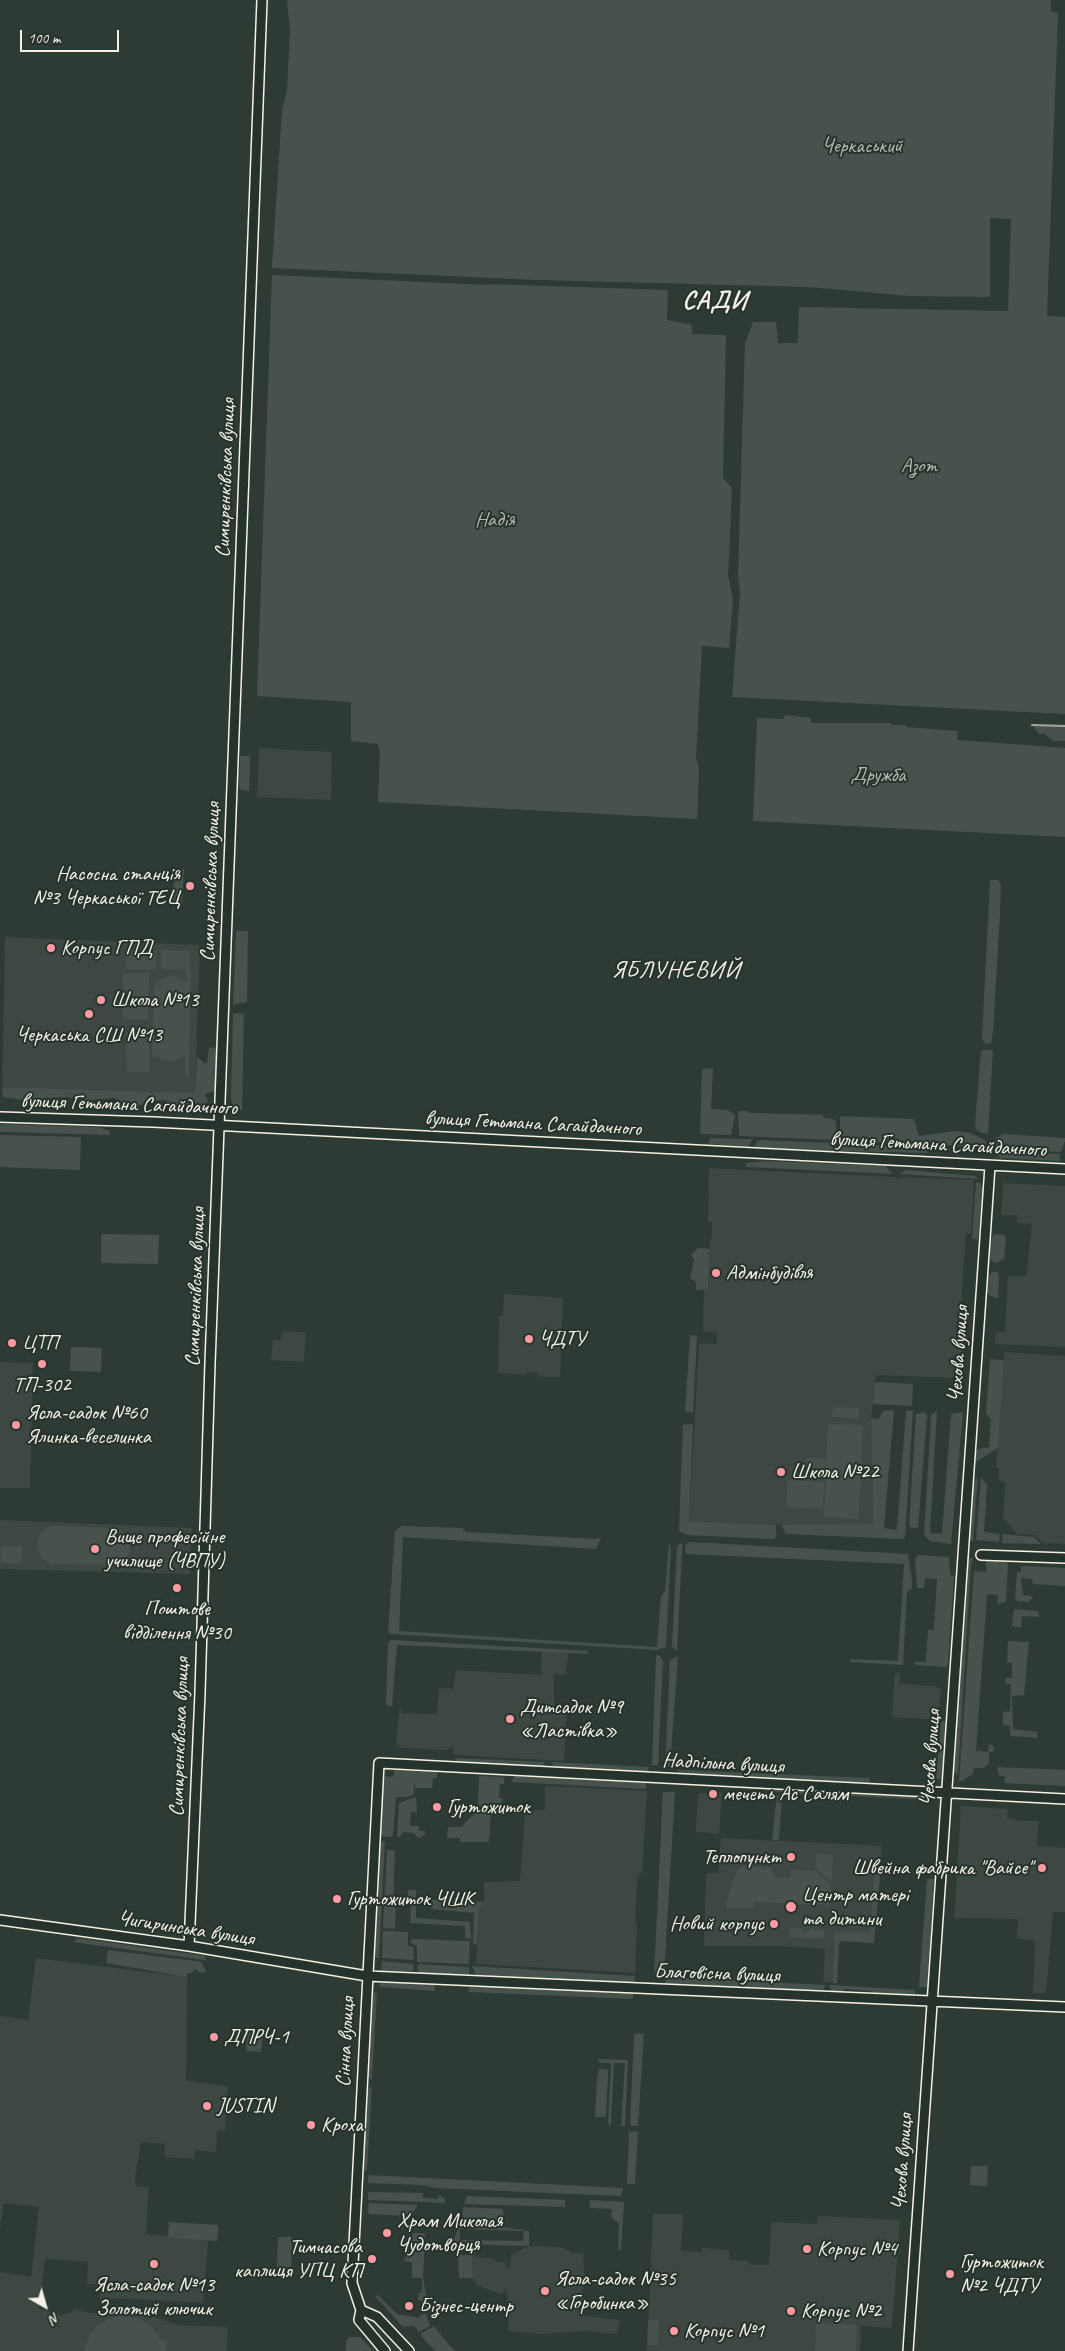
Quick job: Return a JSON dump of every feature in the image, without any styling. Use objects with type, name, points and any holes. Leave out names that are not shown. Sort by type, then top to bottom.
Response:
[{"type":"main road","name":"Симиренківська вулиця","points":[[189,1946],[262,0]]},
{"type":"main road","name":"вулиця Гетьмана Сагайдачного","points":[[0,1117],[153,1122],[1065,1169]]},
{"type":"main road","name":"Чехова вулиця","points":[[908,2351],[990,1166]]},
{"type":"main road","points":[[981,1555],[1065,1558]]},
{"type":"main road","name":"Надпільна вулиця","points":[[379,1763],[1065,1799]]},
{"type":"main road","name":"Сінна вулиця","points":[[379,1763],[352,2283],[361,2310],[359,2320],[385,2351]]},
{"type":"main road","name":"Чигиринська вулиця","points":[[0,1920],[189,1946],[367,1976]]},
{"type":"main road","name":"Благовісна вулиця","points":[[367,1976],[1065,2007]]},
{"type":"main road","points":[[361,2310],[377,2317],[410,2351]]},
{"type":"shaded area","points":[[259,748],[332,752],[331,800],[257,797]]},
{"type":"shaded area","name":"Школа №13","points":[[5,937],[200,945],[195,1093],[2,1087]]},
{"type":"shaded area","points":[[709,1168],[895,1177],[898,1179],[902,1177],[974,1180],[971,1234],[966,1234],[962,1287],[961,1316],[965,1319],[960,1378],[876,1375],[871,1418],[873,1524],[781,1525],[689,1521],[699,1343],[717,1344],[717,1333],[703,1331],[704,1289],[708,1289],[709,1249],[712,1235],[712,1222],[708,1222]]},
{"type":"shaded area","points":[[1003,1183],[1065,1186],[1065,1347],[995,1344],[996,1332],[1005,1332],[1008,1276],[1026,1276],[1032,1224],[1017,1223],[1017,1215],[1001,1215]]},
{"type":"shaded area","name":"ЧДТУ","points":[[504,1294],[563,1298],[560,1377],[540,1377],[538,1373],[527,1372],[525,1375],[498,1373],[499,1316],[503,1316]]},
{"type":"shaded area","points":[[282,1331],[306,1332],[304,1362],[271,1360],[273,1339],[281,1340]]},
{"type":"shaded area","points":[[1004,1352],[1065,1356],[1065,1544],[1043,1543],[1035,1535],[1017,1534],[1003,1518],[1005,1483],[999,1480],[999,1468],[996,1467]]},
{"type":"shaded area","name":"Ясла-садок №60 Ялинка-веселинка","points":[[0,1362],[33,1363],[30,1488],[0,1488]]},
{"type":"shaded area","name":"Вище професійне училище (ЧВПУ)","points":[[0,1520],[192,1528],[190,1574],[0,1569]]},
{"type":"shaded area","name":"Дитсадок №9 «Ластівка»","points":[[542,1651],[568,1653],[566,1674],[554,1674],[554,1705],[567,1705],[564,1761],[454,1755],[452,1745],[446,1750],[401,1748],[396,1743],[400,1706],[402,1713],[437,1714],[439,1688],[453,1689],[456,1670],[541,1675]]},
{"type":"shaded area","points":[[895,1673],[900,1673],[899,1684],[937,1686],[937,1688],[941,1689],[938,1720],[892,1717]]},
{"type":"shaded area","points":[[545,1786],[647,1791],[642,1873],[638,1875],[635,1921],[637,1924],[635,1973],[476,1964],[479,1910],[484,1902],[484,1882],[520,1881],[525,1810],[545,1810]]},
{"type":"shaded area","points":[[722,1792],[719,1834],[696,1832],[698,1793]]},
{"type":"shaded area","points":[[961,1806],[1008,1809],[1007,1817],[1021,1821],[1039,1821],[1037,1846],[1065,1848],[1065,1912],[1053,1912],[1046,1993],[1033,1993],[1035,1941],[1017,1938],[1018,1919],[954,1918]]},
{"type":"shaded area","name":"Центр матері та дитини","points":[[721,1838],[882,1846],[874,1943],[842,1941],[839,1943],[837,1983],[823,1982],[825,1949],[781,1946],[704,1946],[706,1873],[718,1873]]},
{"type":"shaded area","points":[[36,1958],[187,1977],[186,2081],[228,2086],[225,2131],[217,2130],[216,2152],[195,2150],[194,2159],[165,2157],[165,2144],[141,2142],[135,2178],[136,2186],[149,2187],[146,2234],[206,2239],[208,2243],[203,2303],[116,2298],[100,2303],[100,2285],[87,2284],[88,2262],[45,2259],[39,2309],[61,2315],[70,2313],[75,2309],[90,2313],[132,2310],[179,2325],[228,2327],[227,2351],[0,2351],[0,2272],[31,2277],[39,2207],[4,2203],[0,2228],[0,2016],[28,2020]]},
{"type":"shaded area","points":[[653,2214],[683,2214],[681,2251],[702,2252],[702,2248],[729,2250],[729,2260],[749,2261],[749,2265],[769,2265],[771,2222],[817,2224],[818,2216],[900,2220],[892,2328],[861,2326],[860,2351],[647,2351]]},
{"type":"shaded area","name":"Ясла-садок №35 «Горобинка»","points":[[529,2246],[560,2247],[572,2253],[583,2253],[585,2274],[582,2298],[584,2298],[584,2316],[620,2320],[617,2334],[585,2331],[540,2334],[509,2331],[507,2290],[503,2293],[498,2293],[477,2285],[473,2278],[472,2255],[491,2258],[497,2262],[506,2262],[506,2267],[510,2268],[511,2255]]},
{"type":"green space","points":[[287,0],[1051,0],[1051,12],[1058,13],[1047,316],[1065,317],[1065,714],[732,697],[740,593],[738,575],[745,344],[753,322],[776,322],[778,343],[798,343],[799,307],[1008,311],[1011,219],[990,218],[990,297],[909,296],[809,287],[538,280],[272,268],[282,110],[287,91],[290,31]]},
{"type":"green space","name":"Надія","points":[[272,275],[486,285],[668,290],[667,320],[692,325],[692,334],[726,335],[723,478],[732,488],[728,576],[733,598],[729,648],[702,646],[696,758],[699,768],[697,819],[378,802],[380,752],[378,744],[351,741],[351,702],[257,696]]},
{"type":"green space","name":"Дружба","points":[[785,715],[811,718],[811,723],[891,723],[891,725],[906,725],[906,727],[958,731],[957,740],[1065,748],[1065,837],[753,821],[757,718],[784,719]]},
{"type":"green space","points":[[1032,725],[1065,726],[1065,741],[1053,741],[1045,734],[1039,734]]},
{"type":"green space","points":[[240,756],[250,756],[249,791],[242,790],[239,787]]},
{"type":"green space","points":[[177,869],[184,869],[182,906],[177,906],[173,900],[174,872]]},
{"type":"green space","points":[[990,880],[998,880],[1001,885],[993,1032],[991,1044],[985,1044],[982,1039]]},
{"type":"green space","points":[[236,931],[248,931],[247,1002],[233,1005]]},
{"type":"green space","points":[[127,950],[156,951],[156,969],[126,969]]},
{"type":"green space","points":[[161,950],[190,951],[190,970],[161,969]]},
{"type":"green space","points":[[186,970],[191,970],[189,1076],[185,1076],[185,1056],[172,1062],[152,1056],[154,986],[158,981],[168,976],[178,977],[186,982]]},
{"type":"green space","points":[[123,973],[149,973],[148,1019],[123,1019]]},
{"type":"green space","points":[[233,1013],[244,1014],[242,1110],[233,1111],[231,1097]]},
{"type":"green space","points":[[126,1034],[149,1034],[149,1072],[127,1072]]},
{"type":"green space","points":[[218,1047],[217,1090],[205,1094],[208,1102],[199,1110],[186,1111],[164,1100],[149,1101],[136,1107],[114,1098],[81,1101],[68,1097],[22,1100],[3,1097],[2,1087],[195,1093],[197,1056],[204,1063],[207,1063],[209,1048]]},
{"type":"green space","points":[[981,1050],[993,1050],[988,1134],[976,1129],[975,1125]]},
{"type":"green space","points":[[713,1068],[711,1109],[728,1110],[735,1115],[731,1135],[700,1134],[702,1069]]},
{"type":"green space","points":[[738,1111],[748,1111],[749,1113],[835,1115],[823,1115],[823,1118],[833,1119],[836,1122],[836,1140],[739,1136]]},
{"type":"green space","points":[[840,1116],[914,1119],[919,1136],[954,1131],[970,1133],[985,1140],[988,1148],[945,1145],[942,1149],[927,1148],[927,1153],[840,1151],[839,1143],[913,1147],[913,1144],[840,1140]]},
{"type":"green space","points":[[0,1124],[98,1127],[110,1131],[110,1135],[0,1132]]},
{"type":"green space","points":[[1003,1134],[1065,1138],[1065,1141],[1061,1152],[995,1148],[995,1139]]},
{"type":"green space","points":[[0,1135],[81,1137],[80,1170],[0,1167]]},
{"type":"green space","points":[[710,1138],[753,1139],[749,1146],[742,1146],[709,1144]]},
{"type":"green space","points":[[758,1140],[837,1143],[836,1151],[754,1147]]},
{"type":"green space","points":[[995,1151],[1060,1154],[1060,1161],[1000,1158]]},
{"type":"green space","points":[[767,1161],[885,1166],[893,1174],[746,1167],[746,1163]]},
{"type":"green space","points":[[905,1170],[975,1176],[979,1179],[900,1174]]},
{"type":"green space","points":[[976,1182],[980,1183],[982,1190],[978,1239],[972,1239]]},
{"type":"green space","points":[[101,1234],[159,1235],[158,1264],[101,1263]]},
{"type":"green space","points":[[995,1234],[1003,1235],[1006,1238],[1004,1259],[996,1263],[991,1260],[989,1254],[990,1239]]},
{"type":"green space","points":[[698,1248],[709,1249],[708,1289],[696,1290],[696,1282],[690,1278],[694,1260],[691,1255]]},
{"type":"green space","points":[[993,1271],[999,1273],[998,1298],[990,1296],[987,1292],[987,1279]]},
{"type":"green space","points":[[690,1335],[697,1336],[693,1413],[685,1411]]},
{"type":"green space","points":[[71,1347],[102,1348],[101,1372],[70,1371]]},
{"type":"green space","points":[[990,1359],[1004,1360],[998,1448],[974,1463],[975,1451],[989,1447],[991,1419],[986,1414]]},
{"type":"green space","points":[[875,1382],[913,1384],[912,1406],[873,1404]]},
{"type":"green space","points":[[833,1407],[859,1408],[859,1418],[832,1417]]},
{"type":"green space","points":[[894,1410],[884,1528],[897,1530],[906,1411],[913,1410],[905,1537],[902,1539],[786,1534],[781,1525],[873,1524],[871,1418],[879,1419],[883,1411]]},
{"type":"green space","points":[[937,1411],[930,1533],[942,1534],[951,1414],[963,1412],[951,1544],[930,1541],[924,1535],[931,1415]]},
{"type":"green space","points":[[924,1412],[927,1415],[918,1528],[909,1527],[916,1414]]},
{"type":"green space","points":[[693,1424],[689,1521],[776,1525],[776,1537],[773,1539],[687,1535],[679,1531],[683,1425]]},
{"type":"green space","points":[[828,1424],[863,1425],[859,1519],[824,1517]]},
{"type":"green space","points":[[807,1458],[825,1458],[824,1477],[806,1476]]},
{"type":"green space","points":[[978,1477],[973,1541],[968,1541],[973,1484]]},
{"type":"green space","points":[[981,1477],[987,1485],[984,1532],[1000,1534],[999,1542],[976,1540]]},
{"type":"green space","points":[[788,1480],[824,1482],[823,1509],[786,1507]]},
{"type":"green space","points":[[402,1526],[462,1528],[466,1532],[597,1539],[601,1537],[596,1549],[403,1537],[399,1631],[657,1647],[661,1596],[665,1591],[669,1544],[671,1547],[666,1647],[657,1650],[391,1634],[388,1632],[395,1531]]},
{"type":"green space","points":[[48,1527],[117,1528],[129,1537],[130,1552],[125,1560],[116,1565],[51,1564],[41,1557],[37,1545],[41,1532]]},
{"type":"green space","points":[[1003,1534],[1034,1537],[1041,1544],[1002,1543]]},
{"type":"green space","points":[[689,1542],[908,1554],[912,1588],[907,1592],[903,1665],[850,1662],[850,1659],[898,1661],[904,1564],[686,1554],[685,1546]]},
{"type":"green space","points":[[683,1543],[677,1651],[672,1647],[677,1548],[679,1544]]},
{"type":"green space","points":[[1,1546],[22,1546],[22,1563],[1,1563]]},
{"type":"green space","points":[[918,1555],[949,1557],[950,1575],[954,1576],[948,1665],[945,1667],[916,1665],[914,1662],[926,1662],[928,1630],[934,1630],[937,1579],[925,1578],[924,1588],[917,1588],[915,1559]]},
{"type":"green space","points":[[973,1558],[958,1774],[953,1773],[967,1561]]},
{"type":"green space","points":[[986,1558],[1005,1559],[1008,1564],[1006,1602],[998,1604],[998,1595],[987,1594],[976,1751],[988,1752],[989,1743],[994,1747],[993,1752],[989,1752],[989,1763],[984,1768],[974,1768],[973,1774],[959,1781],[974,1571],[986,1572]]},
{"type":"green space","points":[[1021,1566],[1065,1568],[1065,1586],[1033,1584],[1032,1579],[1021,1578],[1023,1595],[1033,1596],[1029,1602],[1017,1601],[1015,1598],[1017,1572],[1021,1572]]},
{"type":"green space","points":[[1014,1609],[1038,1611],[1040,1617],[1022,1616],[1021,1628],[1012,1626]]},
{"type":"green space","points":[[391,1640],[588,1651],[588,1654],[397,1645],[392,1706],[388,1706],[386,1704],[388,1643]]},
{"type":"green space","points":[[1008,1641],[1029,1642],[1024,1695],[1012,1696],[1013,1729],[1037,1732],[1037,1738],[1010,1736],[1010,1726],[1003,1725],[1003,1712],[1010,1711],[1011,1684],[1006,1684],[1006,1678],[1012,1678],[1012,1663],[1007,1663]]},
{"type":"green space","points":[[656,1655],[660,1656],[663,1661],[658,1765],[652,1765]]},
{"type":"green space","points":[[678,1656],[670,1767],[665,1766],[670,1661]]},
{"type":"green space","points":[[941,1721],[946,1722],[941,1779],[936,1779]]},
{"type":"green space","points":[[454,1758],[545,1762],[543,1767],[457,1762]]},
{"type":"green space","points":[[551,1762],[649,1767],[648,1772],[554,1767]]},
{"type":"green space","points":[[997,1767],[1065,1770],[1065,1786],[1004,1783],[1005,1776],[999,1775]]},
{"type":"green space","points":[[394,1770],[437,1772],[437,1778],[433,1778],[432,1788],[415,1788],[414,1782],[414,1794],[408,1797],[396,1797],[393,1835],[392,1837],[382,1836],[380,1834],[383,1776],[394,1776]]},
{"type":"green space","points":[[678,1770],[869,1778],[870,1783],[678,1774]]},
{"type":"green space","points":[[479,1776],[504,1777],[504,1784],[500,1784],[499,1798],[503,1799],[500,1805],[478,1806]]},
{"type":"green space","points":[[515,1776],[646,1783],[646,1789],[511,1782]]},
{"type":"green space","points":[[775,1790],[931,1798],[931,1800],[775,1792]]},
{"type":"green space","points":[[663,1792],[675,1792],[664,1974],[654,1974]]},
{"type":"green space","points":[[777,1795],[782,1796],[779,1840],[772,1840]]},
{"type":"green space","points":[[416,1797],[417,1813],[411,1812],[410,1826],[419,1826],[419,1831],[425,1831],[425,1835],[418,1838],[414,1833],[403,1832],[400,1837],[397,1837],[399,1803]]},
{"type":"green space","points":[[479,1809],[491,1810],[489,1842],[460,1842],[460,1838],[447,1838],[448,1827],[461,1827]]},
{"type":"green space","points":[[381,1841],[385,1841],[379,1958],[374,1957],[376,1905],[379,1900],[379,1844]]},
{"type":"green space","points":[[387,1850],[395,1850],[393,1902],[396,1903],[395,1929],[383,1928]]},
{"type":"green space","points":[[816,1854],[833,1855],[832,1882],[815,1867]]},
{"type":"green space","points":[[742,1866],[771,1868],[774,1877],[790,1878],[791,1870],[816,1871],[831,1885],[829,1905],[755,1902],[753,1908],[727,1908],[726,1902],[736,1873]]},
{"type":"green space","points":[[878,1874],[880,1875],[874,1943],[842,1941],[839,1943],[837,1983],[833,1983],[835,1932],[870,1933],[874,1877]]},
{"type":"green space","points":[[927,1879],[934,1879],[927,1987],[919,1987]]},
{"type":"green space","points":[[408,1890],[416,1890],[416,1918],[470,1922],[471,1939],[465,1938],[465,1926],[410,1923],[411,1901],[408,1901]]},
{"type":"green space","points":[[448,1899],[484,1902],[479,1910],[477,1944],[473,1945],[474,1913],[431,1909],[432,1900]]},
{"type":"green space","points":[[790,1928],[802,1928],[803,1932],[809,1932],[809,1929],[825,1930],[824,1939],[789,1937]]},
{"type":"green space","points":[[383,1931],[408,1932],[408,1946],[414,1947],[413,1960],[382,1958]]},
{"type":"green space","points":[[78,1938],[205,1956],[205,1960],[73,1942]]},
{"type":"green space","points":[[411,1939],[470,1941],[469,1964],[417,1962],[417,1946],[411,1943]]},
{"type":"green space","points":[[108,1950],[202,1962],[206,1972],[200,1973],[195,1969],[192,1973],[187,1973],[187,1977],[106,1963]]},
{"type":"green space","points":[[382,1961],[413,1964],[413,1971],[381,1971]]},
{"type":"green space","points":[[418,1964],[469,1967],[469,1973],[466,1976],[420,1974],[417,1970]]},
{"type":"green space","points":[[472,1966],[635,1976],[634,1983],[476,1975]]},
{"type":"green space","points":[[666,1977],[825,1985],[823,1991],[820,1991],[665,1984]]},
{"type":"green space","points":[[380,1982],[435,1983],[435,1991],[380,1987]]},
{"type":"green space","points":[[471,1985],[633,1993],[633,1999],[468,1992]]},
{"type":"green space","points":[[829,1985],[915,1990],[915,1995],[875,1994],[872,1991],[846,1989],[832,1992]]},
{"type":"green space","points":[[372,1992],[377,1993],[372,2080],[368,2077]]},
{"type":"green space","points":[[247,2032],[263,2033],[261,2052],[246,2051]]},
{"type":"green space","points":[[644,2033],[638,2126],[630,2126],[634,2034]]},
{"type":"green space","points":[[599,2059],[628,2060],[625,2126],[621,2126],[625,2063],[614,2063],[611,2125],[609,2125],[611,2063],[598,2062]]},
{"type":"green space","points":[[599,2069],[607,2069],[608,2073],[606,2117],[595,2117]]},
{"type":"green space","points":[[372,2086],[367,2170],[363,2170],[367,2090]]},
{"type":"green space","points":[[637,2131],[635,2184],[627,2184],[629,2132]]},
{"type":"green space","points":[[971,2166],[988,2166],[987,2186],[970,2185]]},
{"type":"green space","points":[[368,2175],[623,2188],[621,2196],[436,2188],[421,2185],[368,2183]]},
{"type":"green space","points":[[368,2192],[423,2193],[423,2198],[438,2199],[439,2195],[445,2199],[445,2203],[368,2200]]},
{"type":"green space","points":[[467,2196],[565,2200],[565,2207],[464,2204]]},
{"type":"green space","points":[[590,2200],[624,2202],[621,2250],[618,2250],[619,2224],[611,2217],[612,2209],[589,2208]]},
{"type":"green space","points":[[369,2203],[418,2205],[411,2216],[368,2214]]},
{"type":"green space","points":[[463,2207],[503,2209],[504,2227],[529,2231],[529,2246],[452,2244],[463,2218]],"holes":[[[460,2229],[524,2231],[523,2241],[460,2240]]]},
{"type":"green space","points":[[169,2222],[218,2225],[217,2241],[168,2238]]},
{"type":"green space","points":[[414,2233],[425,2233],[423,2278],[428,2307],[421,2309],[422,2301],[418,2300],[419,2293],[422,2292],[422,2278],[412,2278],[412,2262],[401,2261],[405,2260],[405,2241]]},
{"type":"green space","points":[[278,2237],[292,2237],[291,2268],[277,2267]]},
{"type":"green space","points":[[458,2255],[472,2255],[473,2278],[459,2278]]},
{"type":"green space","points":[[378,2295],[397,2314],[419,2318],[420,2315],[426,2314],[430,2326],[419,2332],[414,2326],[403,2327],[375,2296]]},
{"type":"green space","points":[[120,2316],[139,2319],[150,2325],[161,2340],[167,2340],[166,2351],[84,2351],[89,2336],[97,2326],[108,2319]]},
{"type":"green space","points":[[648,2320],[659,2320],[658,2345],[647,2345]]},
{"type":"green space","points":[[816,2323],[857,2325],[856,2351],[815,2351]]},
{"type":"green space","points":[[434,2326],[456,2351],[435,2351],[423,2338],[420,2334]]},
{"type":"green space","points":[[348,2337],[360,2337],[373,2351],[346,2351],[346,2340],[348,2340]]},
{"type":"waterway","points":[[1032,725],[1065,726]]},
{"type":"place","name":"Насосна станція №3 Черкаської ТЕЦ","points":[[190,886]]},
{"type":"place","name":"Корпус ГПД","points":[[51,948]]},
{"type":"place","name":"Школа №13","points":[[101,1000]]},
{"type":"place","name":"Черкаська СШ №13","points":[[89,1014]]},
{"type":"place","name":"Адмінбудівля","points":[[716,1273]]},
{"type":"place","name":"ЧДТУ","points":[[529,1339]]},
{"type":"place","name":"ЦТП","points":[[12,1343]]},
{"type":"place","name":"ТП-302","points":[[42,1364]]},
{"type":"place","name":"Ясла-садок №60 Ялинка-веселинка","points":[[16,1425]]},
{"type":"place","name":"Школа №22","points":[[781,1472]]},
{"type":"place","name":"Вище професійне училище (ЧВПУ)","points":[[95,1549]]},
{"type":"place","name":"Поштове відділення №30","points":[[177,1588]]},
{"type":"place","name":"Дитсадок №9 «Ластівка»","points":[[510,1719]]},
{"type":"place","name":"мечеть Ас Салям","points":[[713,1794]]},
{"type":"place","name":"Гуртожиток","points":[[437,1807]]},
{"type":"place","name":"Теплопункт","points":[[791,1857]]},
{"type":"place","name":"Швейна фабрика \"Вайсе\"","points":[[1042,1868]]},
{"type":"place","name":"Гуртожиток ЧШК","points":[[337,1899]]},
{"type":"place","name":"Центр матері та дитини","points":[[791,1907]]},
{"type":"place","name":"Новий корпус","points":[[774,1924]]},
{"type":"place","name":"ДПРЧ-1","points":[[214,2037]]},
{"type":"place","name":"JUSTIN","points":[[207,2106]]},
{"type":"place","name":"Кроха","points":[[311,2125]]},
{"type":"place","name":"Храм Миколая Чудотворця","points":[[387,2233]]},
{"type":"place","name":"Корпус №4","points":[[807,2249]]},
{"type":"place","name":"Тимчасова каплиця УПЦ КП","points":[[372,2259]]},
{"type":"place","name":"Ясла-садок №13 Золотий ключик","points":[[154,2264]]},
{"type":"place","name":"Гуртожиток №2 ЧДТУ","points":[[950,2274]]},
{"type":"place","name":"Ясла-садок №35 «Горобинка»","points":[[545,2291]]},
{"type":"place","name":"Бізнес-центр","points":[[409,2306]]},
{"type":"place","name":"Корпус №2","points":[[791,2311]]},
{"type":"place","name":"Корпус №1","points":[[674,2331]]},
{"type":"district","name":"САДИ","points":[[715,301]]},
{"type":"district","name":"ЯБЛУНЕВИЙ","points":[[676,971]]},
{"type":"park label","name":"Черкаський","points":[[862,146]]},
{"type":"park label","name":"Азот","points":[[919,466]]}]
